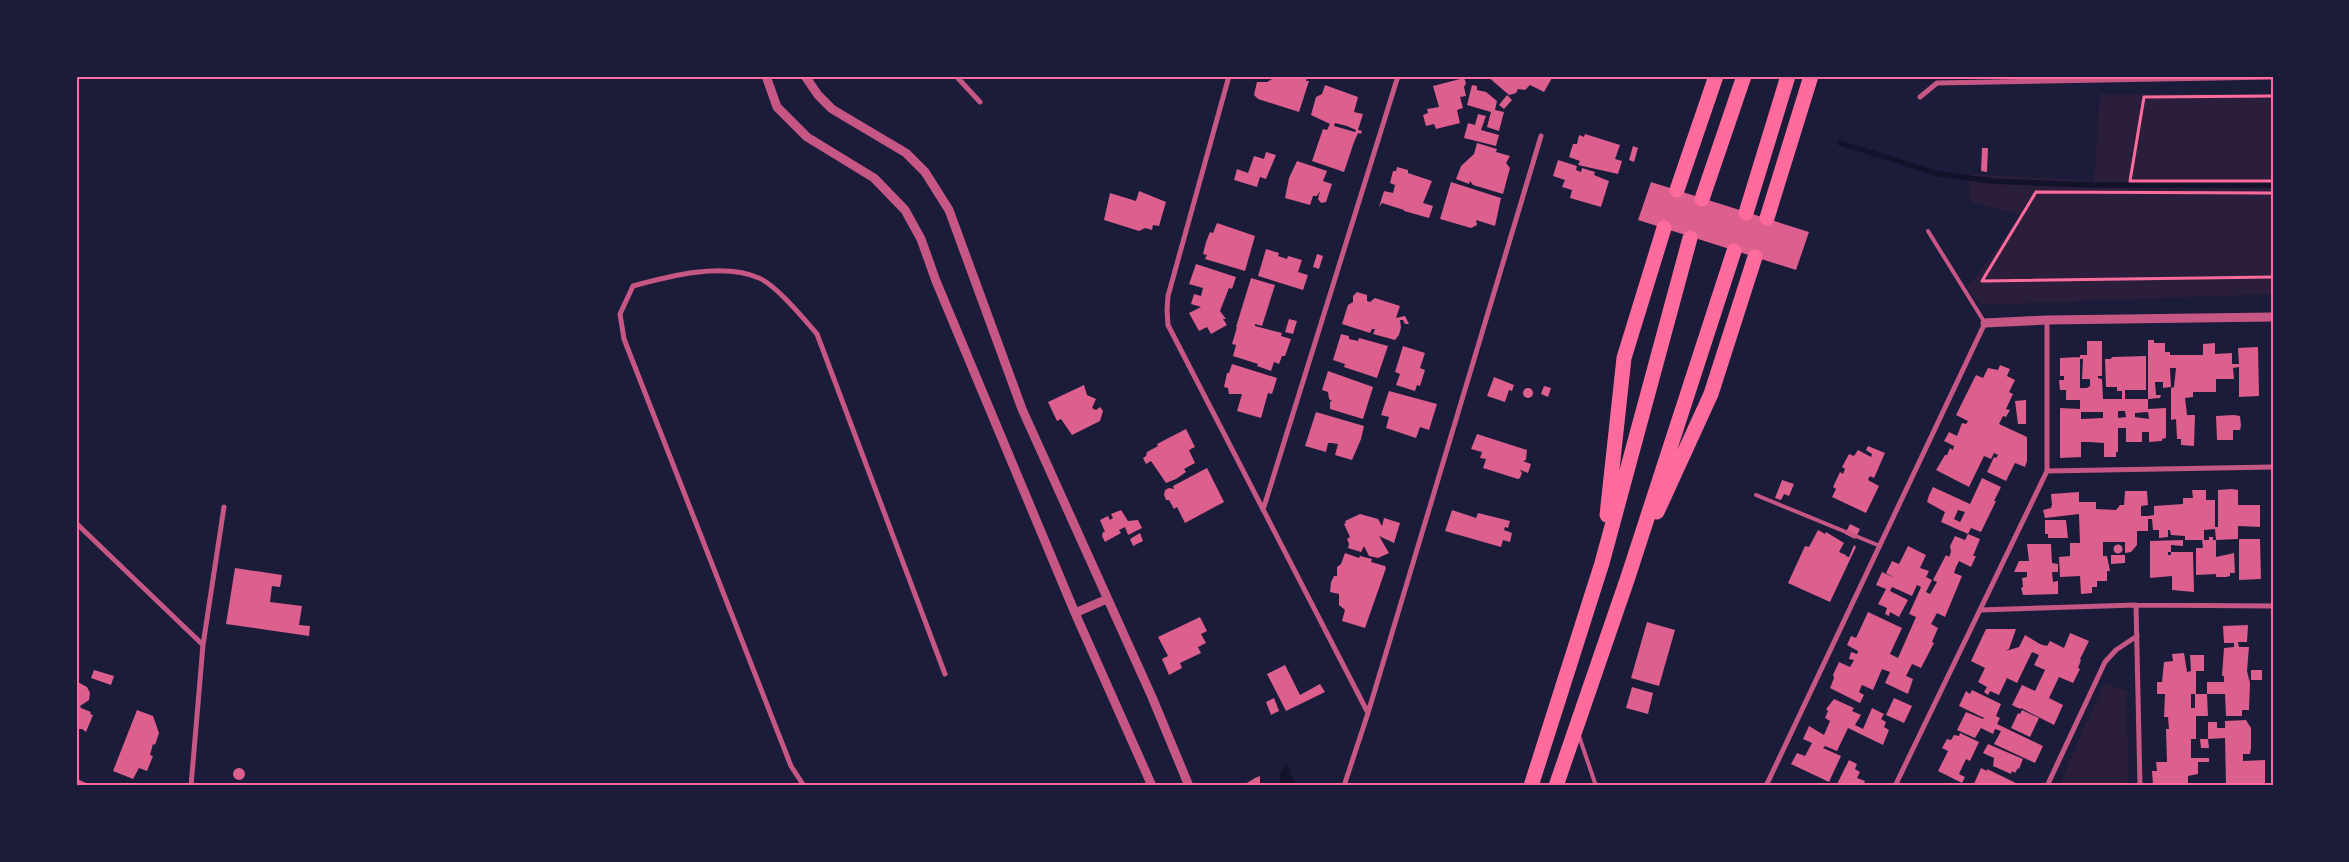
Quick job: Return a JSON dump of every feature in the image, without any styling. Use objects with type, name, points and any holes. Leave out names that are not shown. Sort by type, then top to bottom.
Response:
[{"type":"highway","points":[[1677,190],[1716,76]]},
{"type":"highway","points":[[1702,199],[1744,76]]},
{"type":"highway","points":[[1746,213],[1788,76]]},
{"type":"highway","points":[[1767,218],[1811,76]]},
{"type":"highway","points":[[1602,563],[1624,358],[1664,228]]},
{"type":"highway","points":[[1531,786],[1602,563],[1690,238]]},
{"type":"highway","points":[[1556,786],[1575,726],[1628,577],[1734,251]]},
{"type":"highway","points":[[1628,577],[1712,394],[1755,257]]},
{"type":"street","points":[[766,76],[776,107],[807,137],[874,178],[905,210],[921,239],[936,280],[1075,613],[1152,786]]},
{"type":"street","points":[[805,76],[818,95],[832,109],[874,133],[912,160],[925,172],[949,210],[1022,409],[1189,786]]},
{"type":"street","points":[[956,76],[980,102]]},
{"type":"street","points":[[1229,76],[1168,296],[1168,324],[1368,713]]},
{"type":"street","points":[[1263,510],[1398,76]]},
{"type":"street","points":[[1920,98],[1937,83],[1940,76]]},
{"type":"street","points":[[1937,83],[2273,77]]},
{"type":"street","points":[[1344,786],[1368,713],[1541,136]]},
{"type":"street","points":[[804,786],[792,766],[624,339],[620,314],[634,286],[664,278],[701,272],[731,272],[759,278],[792,305],[817,334],[945,674]]},
{"type":"street","points":[[1766,786],[1985,323],[2047,320],[2273,317]]},
{"type":"street","points":[[1895,786],[2047,471],[2047,320]]},
{"type":"street","points":[[2047,471],[2273,467]]},
{"type":"street","points":[[191,786],[203,645],[224,507]]},
{"type":"street","points":[[76,524],[203,645]]},
{"type":"street","points":[[1075,613],[1107,599]]},
{"type":"street","points":[[1980,610],[2136,605],[2273,606]]},
{"type":"street","points":[[2136,605],[2140,786]]},
{"type":"street","points":[[2047,786],[2105,662],[2116,650],[2137,636]]},
{"type":"street","points":[[76,782],[87,786]]},
{"type":"lane","points":[[1928,230],[1985,323]]},
{"type":"lane","points":[[1756,495],[1880,546]]},
{"type":"lane","points":[[1575,726],[1596,786]]},
{"type":"path","points":[[2273,96],[2144,97],[2130,181],[2273,181]]},
{"type":"path","points":[[2273,193],[2036,192],[1982,281],[2273,277]]},
{"type":"shaded area","points":[[2100,94],[2273,94],[2273,294],[1980,305],[1967,288],[2022,215],[1970,202],[1970,174],[2094,181]]},
{"type":"shaded area","points":[[2104,683],[2127,691],[2128,786],[2059,786]]},
{"type":"shaded area","points":[[1287,766],[1290,767],[1289,772],[1296,786],[1280,784],[1281,771]]},
{"type":"building","points":[[1277,76],[1307,77],[1306,81],[1309,81],[1299,112],[1258,99],[1254,95],[1257,82],[1267,82]]},
{"type":"building","points":[[1487,76],[1553,76],[1544,92],[1530,85],[1525,90],[1518,89],[1516,93],[1509,95]]},
{"type":"building","points":[[1464,78],[1466,96],[1460,97],[1463,108],[1457,110],[1460,123],[1436,129],[1434,124],[1426,126],[1423,115],[1428,113],[1427,109],[1439,107],[1433,86]]},
{"type":"building","points":[[1325,85],[1358,97],[1354,112],[1363,114],[1358,130],[1362,131],[1361,134],[1358,133],[1354,142],[1344,172],[1312,161],[1323,129],[1327,130],[1330,124],[1311,115],[1316,97],[1322,94]],"holes":[[[1335,123],[1356,130],[1355,132],[1334,126]]]},
{"type":"building","points":[[1472,85],[1477,86],[1477,90],[1486,92],[1497,101],[1495,110],[1504,112],[1499,131],[1487,127],[1491,112],[1467,105]]},
{"type":"building","points":[[1507,95],[1512,100],[1504,109],[1499,105]]},
{"type":"building","points":[[1478,114],[1486,116],[1481,130],[1499,135],[1496,146],[1464,138],[1468,123],[1475,125]]},
{"type":"building","points":[[1585,134],[1620,145],[1615,159],[1622,161],[1618,174],[1578,165],[1580,161],[1569,157],[1573,144],[1577,144],[1579,135],[1584,137]]},
{"type":"building","points":[[1477,143],[1497,149],[1496,152],[1510,156],[1506,163],[1510,168],[1503,194],[1473,185],[1470,181],[1469,184],[1456,179],[1461,166],[1474,154]]},
{"type":"building","points":[[1633,146],[1638,148],[1634,162],[1629,160]]},
{"type":"building","points":[[1982,148],[1988,148],[1987,172],[1981,171]]},
{"type":"building","points":[[1266,152],[1276,155],[1266,179],[1260,177],[1257,187],[1234,180],[1237,169],[1248,173],[1254,156],[1264,159]]},
{"type":"building","points":[[1558,160],[1577,166],[1576,170],[1581,172],[1582,168],[1595,172],[1594,175],[1609,181],[1601,207],[1570,198],[1572,190],[1562,187],[1565,180],[1553,176]]},
{"type":"building","points":[[1297,161],[1327,171],[1323,181],[1332,184],[1326,202],[1321,203],[1318,199],[1320,191],[1317,196],[1313,196],[1310,205],[1285,198],[1289,178]]},
{"type":"building","points":[[1397,167],[1432,181],[1423,203],[1433,206],[1429,218],[1382,203],[1379,207],[1384,191],[1393,193],[1395,185],[1390,183],[1393,171],[1396,171]]},
{"type":"building","points":[[1451,182],[1501,198],[1495,226],[1476,220],[1477,225],[1471,228],[1440,219]]},
{"type":"building","points":[[1651,182],[1809,232],[1796,270],[1638,220]]},
{"type":"building","points":[[1139,191],[1166,202],[1159,226],[1153,225],[1152,230],[1145,228],[1139,231],[1104,220],[1110,193],[1136,201]]},
{"type":"building","points":[[1217,223],[1255,236],[1245,271],[1205,259],[1207,255],[1203,254],[1206,242],[1210,232],[1213,233]]},
{"type":"building","points":[[1266,249],[1279,253],[1278,256],[1287,259],[1288,256],[1302,260],[1298,272],[1308,275],[1303,290],[1258,276]]},
{"type":"building","points":[[1317,254],[1323,256],[1319,269],[1313,267]]},
{"type":"building","points":[[1196,264],[1236,277],[1232,289],[1229,288],[1220,311],[1226,319],[1223,319],[1227,325],[1211,334],[1207,327],[1199,331],[1189,313],[1201,307],[1191,304],[1194,294],[1201,296],[1203,288],[1189,284]]},
{"type":"building","points":[[1251,278],[1275,285],[1262,326],[1255,324],[1255,326],[1282,333],[1281,336],[1291,339],[1285,356],[1282,356],[1279,364],[1274,362],[1271,371],[1257,366],[1258,364],[1233,356],[1236,345],[1232,344]]},
{"type":"building","points":[[1357,292],[1367,295],[1367,301],[1370,302],[1375,298],[1400,306],[1396,318],[1405,316],[1409,324],[1405,324],[1403,320],[1400,320],[1399,335],[1395,340],[1373,334],[1375,329],[1372,329],[1370,333],[1342,324],[1348,305],[1353,302],[1353,296]]},
{"type":"building","points":[[1289,319],[1297,321],[1293,334],[1285,332]]},
{"type":"building","points":[[1341,334],[1349,336],[1349,339],[1358,341],[1359,338],[1388,346],[1377,378],[1344,367],[1345,364],[1333,360]]},
{"type":"building","points":[[2148,340],[2154,340],[2154,343],[2165,343],[2165,352],[2170,352],[2170,355],[2203,355],[2203,344],[2215,343],[2215,354],[2232,353],[2232,364],[2239,364],[2238,348],[2258,347],[2259,396],[2239,397],[2239,367],[2233,368],[2234,379],[2216,379],[2216,392],[2193,392],[2193,397],[2185,398],[2187,415],[2195,415],[2194,446],[2181,445],[2181,439],[2177,439],[2176,419],[2171,420],[2171,388],[2174,387],[2176,368],[2170,368],[2171,387],[2163,388],[2163,382],[2155,382],[2156,395],[2161,395],[2160,398],[2148,399]]},
{"type":"building","points":[[2087,341],[2102,341],[2102,376],[2098,376],[2098,378],[2102,379],[2103,399],[2122,399],[2122,391],[2117,391],[2117,387],[2106,387],[2105,359],[2146,356],[2146,390],[2125,390],[2125,399],[2148,399],[2148,409],[2166,408],[2166,438],[2162,439],[2162,441],[2149,442],[2149,432],[2142,432],[2142,442],[2126,442],[2126,428],[2118,428],[2118,452],[2116,452],[2116,457],[2104,457],[2104,443],[2081,442],[2081,457],[2060,458],[2060,408],[2080,409],[2080,400],[2066,400],[2066,390],[2060,390],[2059,380],[2064,380],[2064,376],[2060,376],[2060,358],[2087,355]],"holes":[[[2080,359],[2083,359],[2082,379],[2090,379],[2090,386],[2087,388],[2080,388]],[[2118,411],[2125,411],[2126,417],[2118,418]],[[2081,412],[2103,412],[2103,418],[2081,419]],[[2148,412],[2149,419],[2135,417],[2135,413]]]},
{"type":"building","points":[[1403,346],[1425,353],[1420,368],[1425,370],[1420,386],[1417,385],[1415,391],[1396,385],[1400,374],[1395,372]]},
{"type":"building","points":[[1232,364],[1277,378],[1272,394],[1268,393],[1261,418],[1237,411],[1242,394],[1229,394],[1228,388],[1224,387],[1227,373],[1229,373]]},
{"type":"building","points":[[2000,365],[2010,369],[2007,376],[2015,380],[2009,392],[2013,394],[2006,409],[2010,410],[2006,417],[2003,416],[1999,424],[2027,437],[2027,461],[2025,467],[2015,463],[2006,481],[1987,472],[1994,457],[1996,458],[1998,455],[1994,453],[1991,459],[1984,456],[1969,487],[1936,470],[1950,448],[1953,450],[1954,446],[1944,441],[1949,432],[1957,436],[1962,423],[1966,424],[1968,421],[1956,415],[1976,375],[1983,378],[1988,368],[1998,370]]},
{"type":"building","points":[[1328,371],[1373,387],[1363,419],[1330,409],[1330,402],[1332,401],[1329,399],[1328,392],[1322,390]]},
{"type":"building","points":[[1494,377],[1514,385],[1512,391],[1509,390],[1505,402],[1487,396]]},
{"type":"building","points":[[1084,385],[1087,395],[1096,399],[1092,408],[1096,410],[1100,407],[1103,411],[1100,421],[1072,435],[1061,419],[1057,421],[1048,402]]},
{"type":"building","points":[[1544,386],[1551,388],[1548,397],[1541,394]]},
{"type":"building","points":[[1526,388],[1530,388],[1533,393],[1532,397],[1526,398],[1523,395],[1523,391]]},
{"type":"building","points":[[1389,391],[1437,404],[1429,430],[1420,427],[1416,438],[1386,428],[1389,417],[1381,415]]},
{"type":"building","points":[[2026,400],[2026,424],[2018,424],[2015,401]]},
{"type":"building","points":[[1316,412],[1364,426],[1352,460],[1335,455],[1338,444],[1328,443],[1326,452],[1305,446]]},
{"type":"building","points":[[2216,416],[2240,416],[2240,430],[2233,430],[2233,440],[2217,440]]},
{"type":"building","points":[[1186,429],[1195,447],[1189,450],[1195,463],[1184,469],[1186,472],[1176,479],[1166,483],[1151,461],[1146,464],[1143,458],[1147,452],[1158,446],[1157,444]]},
{"type":"building","points":[[1477,434],[1527,450],[1526,460],[1523,461],[1531,464],[1528,473],[1520,470],[1522,473],[1518,479],[1483,468],[1486,459],[1480,458],[1482,452],[1471,449]]},
{"type":"building","points":[[1868,446],[1885,453],[1874,478],[1870,476],[1868,480],[1879,486],[1866,513],[1832,497],[1836,489],[1833,487],[1840,472],[1843,474],[1845,469],[1842,467],[1849,454],[1854,456],[1858,450],[1871,457],[1872,454],[1866,450]]},
{"type":"building","points":[[1207,468],[1224,502],[1185,523],[1177,507],[1174,509],[1169,500],[1166,500],[1165,490],[1169,488],[1174,489],[1173,486]]},
{"type":"building","points":[[1982,478],[2001,487],[1981,532],[1971,528],[1968,534],[1941,522],[1945,512],[1927,502],[1933,487],[1970,504]],"holes":[[[1958,510],[1965,512],[1960,522],[1954,519]]]},
{"type":"building","points":[[1782,480],[1794,484],[1789,496],[1784,494],[1781,500],[1775,498]]},
{"type":"building","points":[[2192,490],[2206,490],[2206,500],[2215,500],[2215,527],[2218,527],[2218,490],[2238,490],[2238,505],[2260,505],[2260,527],[2238,526],[2238,539],[2216,540],[2215,529],[2204,530],[2204,540],[2185,540],[2185,536],[2171,535],[2170,530],[2168,530],[2168,537],[2159,538],[2159,530],[2153,530],[2152,519],[2148,519],[2148,531],[2137,531],[2137,545],[2131,552],[2125,553],[2125,542],[2103,542],[2103,556],[2107,556],[2110,571],[2107,571],[2107,581],[2097,581],[2097,587],[2092,587],[2092,593],[2081,594],[2080,576],[2060,577],[2059,557],[2070,556],[2070,543],[2080,543],[2079,514],[2045,518],[2043,510],[2051,508],[2051,494],[2079,492],[2079,502],[2096,502],[2096,509],[2116,510],[2120,505],[2124,505],[2125,491],[2147,491],[2148,505],[2141,506],[2141,516],[2148,516],[2154,515],[2154,506],[2183,504],[2183,498],[2193,498]]},
{"type":"building","points":[[1121,510],[1128,521],[1138,520],[1142,528],[1128,535],[1125,527],[1119,530],[1121,533],[1105,542],[1102,536],[1103,532],[1105,532],[1100,520],[1108,516],[1110,520],[1113,518],[1111,514]]},
{"type":"building","points":[[1452,510],[1476,518],[1478,513],[1510,521],[1508,528],[1505,527],[1504,530],[1512,533],[1510,542],[1503,540],[1501,547],[1445,531]]},
{"type":"building","points":[[1360,514],[1378,519],[1382,526],[1384,518],[1400,523],[1394,543],[1379,536],[1389,553],[1378,558],[1369,556],[1364,546],[1361,552],[1348,548],[1347,539],[1350,537],[1344,524],[1346,523],[1345,521]]},
{"type":"building","points":[[2045,520],[2066,520],[2068,538],[2048,538],[2048,534],[2045,534]]},
{"type":"building","points":[[1850,524],[1860,529],[1855,539],[1845,534]]},
{"type":"building","points":[[1818,530],[1825,534],[1826,532],[1844,543],[1839,552],[1846,556],[1849,557],[1854,545],[1856,547],[1830,602],[1788,583],[1805,546],[1809,547]]},
{"type":"building","points":[[1140,533],[1143,541],[1133,546],[1130,539]]},
{"type":"building","points":[[1968,534],[1980,539],[1973,556],[1976,556],[1971,567],[1959,561],[1956,567],[1954,573],[1962,576],[1945,617],[1937,613],[1931,624],[1938,628],[1932,642],[1934,643],[1921,668],[1912,664],[1906,676],[1913,679],[1908,694],[1885,683],[1890,672],[1882,669],[1873,690],[1862,685],[1859,692],[1864,695],[1860,703],[1830,688],[1839,662],[1850,667],[1854,660],[1849,659],[1851,652],[1857,654],[1858,651],[1847,645],[1851,636],[1856,638],[1868,612],[1902,628],[1890,654],[1898,658],[1916,617],[1909,614],[1921,587],[1917,585],[1912,596],[1892,587],[1890,591],[1908,600],[1899,617],[1890,612],[1889,616],[1885,614],[1887,608],[1878,604],[1886,589],[1876,585],[1882,572],[1895,578],[1886,573],[1892,561],[1899,564],[1908,546],[1926,555],[1920,568],[1929,571],[1926,577],[1932,580],[1926,592],[1930,594],[1937,582],[1933,580],[1946,555],[1949,557],[1951,552],[1950,546],[1955,536],[1965,540]]},
{"type":"building","points":[[2209,537],[2213,537],[2213,540],[2216,540],[2216,557],[2234,553],[2235,573],[2230,573],[2230,576],[2226,577],[2216,577],[2216,574],[2196,575],[2196,548],[2203,548],[2202,540],[2209,540]]},
{"type":"building","points":[[2239,539],[2260,539],[2261,579],[2239,580]]},
{"type":"building","points":[[2183,540],[2183,546],[2171,545],[2171,552],[2193,552],[2194,592],[2172,590],[2172,576],[2150,578],[2150,541]]},
{"type":"building","points":[[2027,544],[2051,544],[2052,563],[2058,564],[2058,572],[2052,572],[2053,582],[2058,581],[2058,594],[2023,595],[2021,588],[2023,587],[2022,578],[2027,577],[2027,572],[2014,572],[2019,561],[2029,561]]},
{"type":"building","points":[[2118,545],[2122,549],[2118,553],[2114,549]]},
{"type":"building","points":[[1345,553],[1359,558],[1360,556],[1372,559],[1371,562],[1386,568],[1365,628],[1342,621],[1345,610],[1339,605],[1339,594],[1330,592],[1331,582],[1334,576],[1337,576],[1337,567],[1341,564]]},
{"type":"building","points":[[2111,555],[2125,555],[2125,563],[2111,564]]},
{"type":"building","points":[[235,568],[282,575],[280,587],[272,586],[270,602],[302,606],[299,625],[310,626],[309,636],[226,624]]},
{"type":"building","points":[[1200,617],[1207,631],[1201,634],[1206,643],[1198,647],[1201,653],[1180,663],[1182,668],[1169,675],[1162,659],[1168,656],[1158,637]]},
{"type":"building","points":[[1647,622],[1675,630],[1659,686],[1631,678]]},
{"type":"building","points":[[2248,625],[2247,642],[2238,642],[2239,647],[2249,647],[2247,671],[2250,683],[2249,710],[2242,710],[2242,716],[2226,716],[2225,694],[2207,694],[2207,682],[2224,682],[2224,676],[2222,676],[2224,648],[2234,647],[2234,643],[2224,643],[2223,626]]},
{"type":"building","points":[[1986,629],[2016,629],[2009,649],[2006,651],[2019,647],[2025,635],[2040,644],[2047,646],[2050,641],[2064,648],[2070,633],[2089,641],[2080,659],[2078,668],[2080,669],[2073,683],[2059,677],[2049,698],[2063,705],[2054,725],[2012,705],[2022,685],[2035,691],[2045,670],[2034,665],[2039,655],[2032,652],[2017,683],[2007,678],[1999,695],[1990,691],[1988,695],[1984,692],[1987,687],[1978,682],[1985,668],[1971,661]]},
{"type":"building","points":[[2184,653],[2187,672],[2191,671],[2190,655],[2204,655],[2204,671],[2196,671],[2196,694],[2207,694],[2208,716],[2196,716],[2196,739],[2191,739],[2191,758],[2209,758],[2209,762],[2198,762],[2198,774],[2188,776],[2188,786],[2153,785],[2152,771],[2157,771],[2156,762],[2167,762],[2166,729],[2169,729],[2168,717],[2164,717],[2165,694],[2157,694],[2157,682],[2162,682],[2164,662],[2173,661],[2172,654]],"holes":[[[2191,694],[2195,694],[2195,708],[2191,708]]]},
{"type":"building","points":[[1285,665],[1300,695],[1320,684],[1325,692],[1286,711],[1267,674]]},
{"type":"building","points":[[94,670],[114,676],[111,685],[91,678]]},
{"type":"building","points":[[2251,670],[2262,670],[2262,680],[2251,680]]},
{"type":"building","points":[[76,681],[87,687],[90,693],[89,700],[80,706],[93,715],[86,732],[82,729],[76,729]]},
{"type":"building","points":[[1632,687],[1653,693],[1648,714],[1626,708]]},
{"type":"building","points":[[1972,690],[2001,704],[1996,716],[2000,718],[1997,724],[2043,746],[2035,763],[1994,744],[2001,731],[1995,729],[1993,734],[1981,728],[1975,738],[1957,730],[1966,712],[1984,718],[1959,706],[1966,691],[1970,694]]},
{"type":"building","points":[[1274,698],[1279,711],[1271,715],[1266,702]]},
{"type":"building","points":[[1894,698],[1912,706],[1904,723],[1886,715]]},
{"type":"building","points":[[1834,699],[1854,708],[1852,711],[1861,715],[1855,725],[1863,729],[1872,708],[1884,714],[1881,719],[1886,722],[1884,727],[1889,730],[1883,745],[1848,728],[1837,751],[1825,746],[1823,748],[1841,756],[1829,782],[1791,764],[1797,753],[1805,756],[1812,743],[1803,739],[1809,726],[1824,735],[1830,721],[1825,718],[1828,711],[1826,709]]},
{"type":"building","points":[[137,710],[153,716],[159,733],[155,745],[153,744],[150,755],[153,756],[147,771],[139,768],[133,779],[113,771]]},
{"type":"building","points":[[2022,710],[2039,718],[2030,737],[2011,728],[2018,713],[2020,714]]},
{"type":"building","points":[[2246,720],[2251,728],[2251,748],[2250,754],[2243,754],[2243,761],[2265,760],[2265,784],[2226,786],[2225,738],[2208,739],[2208,722],[2217,722],[2217,728],[2225,728],[2225,721]]},
{"type":"building","points":[[1960,733],[1979,742],[1970,761],[1966,759],[1959,774],[1965,777],[1962,783],[1938,771],[1948,751],[1942,748],[1947,739],[1951,740],[1954,735],[1959,736]]},
{"type":"building","points":[[2200,739],[2208,739],[2209,748],[2201,748]]},
{"type":"building","points":[[1988,744],[2023,759],[2019,769],[2015,773],[2012,771],[2011,774],[1993,766],[1994,758],[1983,753]]},
{"type":"building","points":[[1849,760],[1857,764],[1855,769],[1860,772],[1857,778],[1865,781],[1863,786],[1836,786]]},
{"type":"building","points":[[239,768],[245,774],[239,780],[233,774]]},
{"type":"building","points":[[1981,768],[1987,771],[1987,769],[2022,786],[1973,786]]},
{"type":"building","points":[[1260,776],[1260,786],[1242,786],[1255,778]]},
{"type":"waterway","points":[[1840,143],[1939,174],[1992,181],[2090,185],[2273,185]]}]
